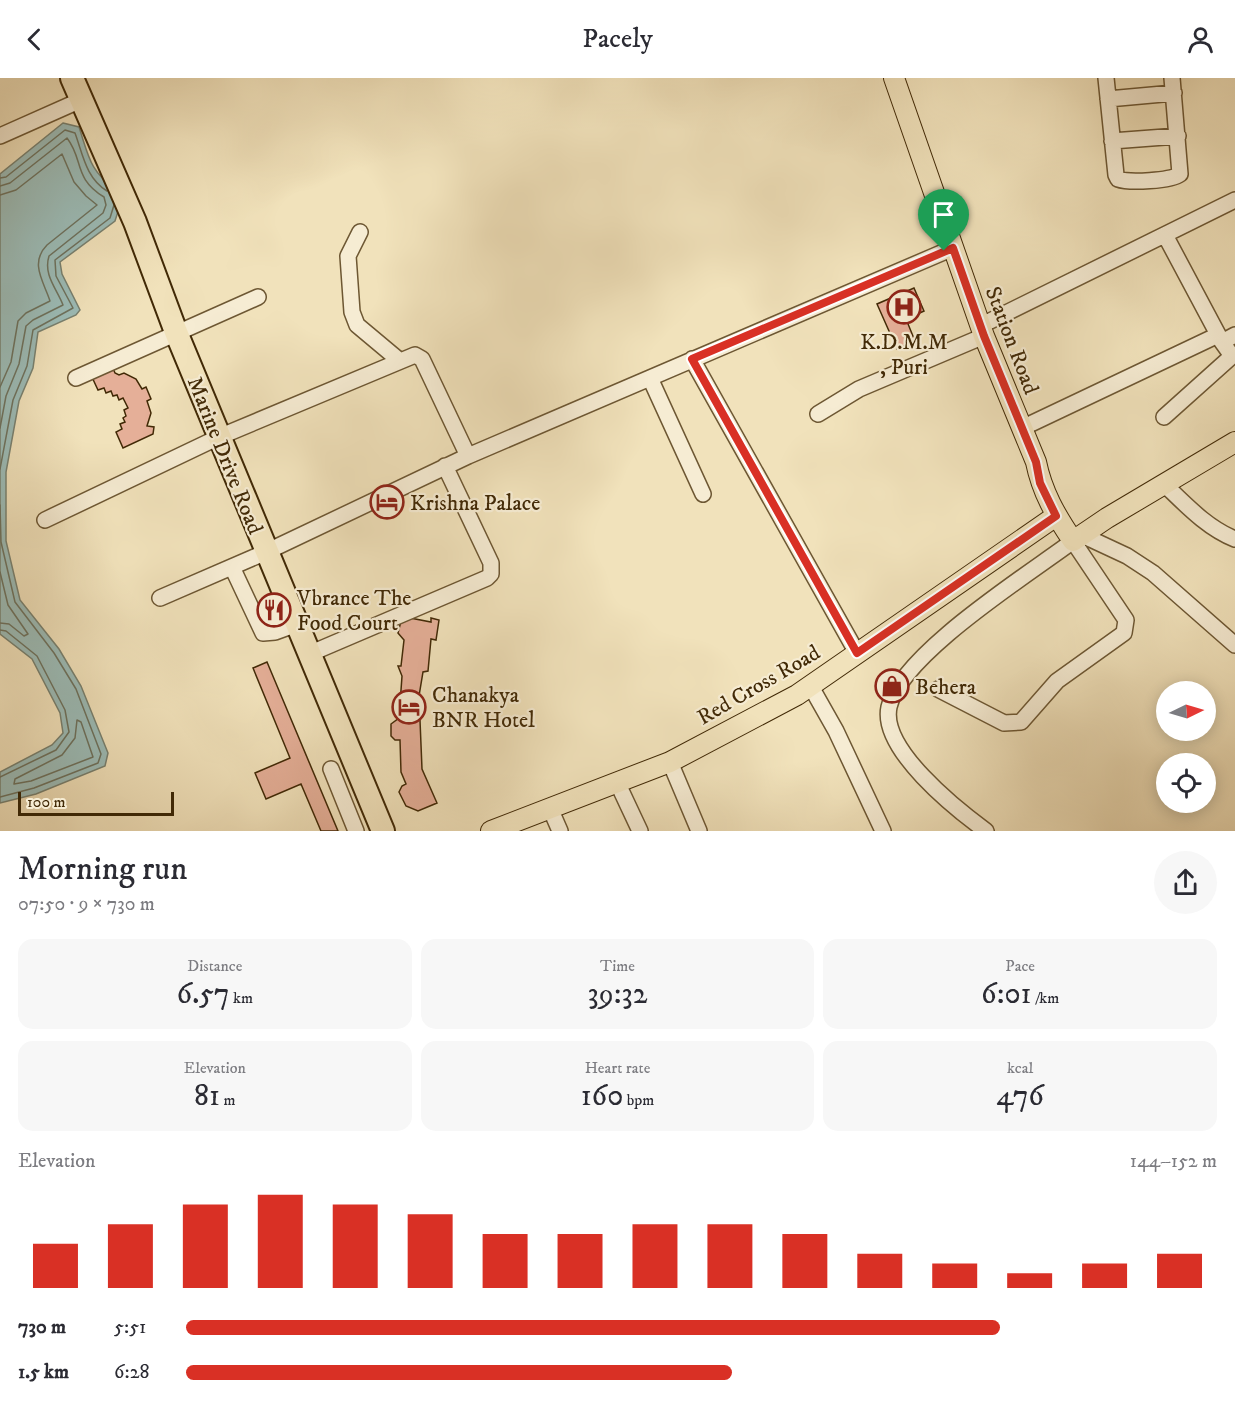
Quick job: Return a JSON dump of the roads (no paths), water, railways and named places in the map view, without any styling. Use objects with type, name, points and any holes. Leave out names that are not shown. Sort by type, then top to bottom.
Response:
[{"type":"highway","name":"Marine Drive Road","points":[[72,78],[135,222],[176,332],[383,831]]},
{"type":"main road","points":[[884,78],[948,249]]},
{"type":"main road","name":"Station Road","points":[[894,78],[948,249],[980,334],[1036,462],[1040,483],[1056,516],[1077,538]]},
{"type":"main road","points":[[980,334],[1026,464],[1040,483]]},
{"type":"main road","points":[[1077,538],[1235,441]]},
{"type":"main road","name":"Red Cross Road","points":[[491,831],[670,762],[810,685],[1056,516]]},
{"type":"street","points":[[1106,78],[1108,99],[1112,141],[1116,175],[1118,179],[1132,181],[1170,178],[1180,174],[1173,85],[1108,99]]},
{"type":"street","points":[[0,136],[81,100]]},
{"type":"street","points":[[1112,141],[1178,136]]},
{"type":"street","points":[[818,414],[859,389],[980,334],[1235,200]]},
{"type":"street","points":[[360,232],[348,256],[352,312],[357,325],[400,361]]},
{"type":"street","points":[[1164,417],[1232,356],[1225,337],[1165,235]]},
{"type":"street","points":[[160,598],[266,552],[445,466],[948,249]]},
{"type":"street","points":[[76,378],[258,297]]},
{"type":"street","points":[[1022,428],[1225,337]]},
{"type":"street","points":[[45,520],[219,437],[415,355],[422,359],[468,456]]},
{"type":"street","points":[[692,359],[857,653]]},
{"type":"street","points":[[650,378],[703,494]]},
{"type":"street","points":[[309,654],[492,574],[490,563],[445,466]]},
{"type":"street","points":[[1164,484],[1191,511],[1224,535],[1235,538]]},
{"type":"street","points":[[1077,538],[1127,556],[1153,573],[1235,645]]},
{"type":"street","points":[[938,689],[1004,723],[1021,722],[1057,681],[1124,633],[1126,621],[1077,538]]},
{"type":"street","points":[[986,831],[968,818],[927,780],[901,751],[891,730],[888,708],[904,677],[938,641],[1077,538]]},
{"type":"street","points":[[232,567],[263,633],[275,632],[297,624]]},
{"type":"street","points":[[810,685],[836,731],[883,831]]},
{"type":"street","points":[[670,762],[699,831]]},
{"type":"street","points":[[331,769],[356,831]]},
{"type":"street","points":[[617,782],[640,831]]},
{"type":"street","points":[[550,808],[560,831]]},
{"type":"water","points":[[63,123],[79,127],[91,162],[107,183],[116,189],[120,205],[115,221],[60,262],[62,274],[80,310],[76,315],[38,332],[33,368],[19,401],[6,472],[6,541],[20,600],[59,649],[81,686],[108,753],[105,766],[36,794],[0,803],[0,772],[52,745],[63,733],[60,713],[32,659],[0,634],[0,174]]},
{"type":"place","name":"K.D.M.M , Puri","points":[[904,307]]},
{"type":"place","name":"Krishna Palace","points":[[387,502]]},
{"type":"place","name":"Vbrance The Food Court","points":[[274,610]]},
{"type":"place","name":"Behera","points":[[892,686]]},
{"type":"place","name":"Chanakya BNR Hotel","points":[[409,707]]}]
